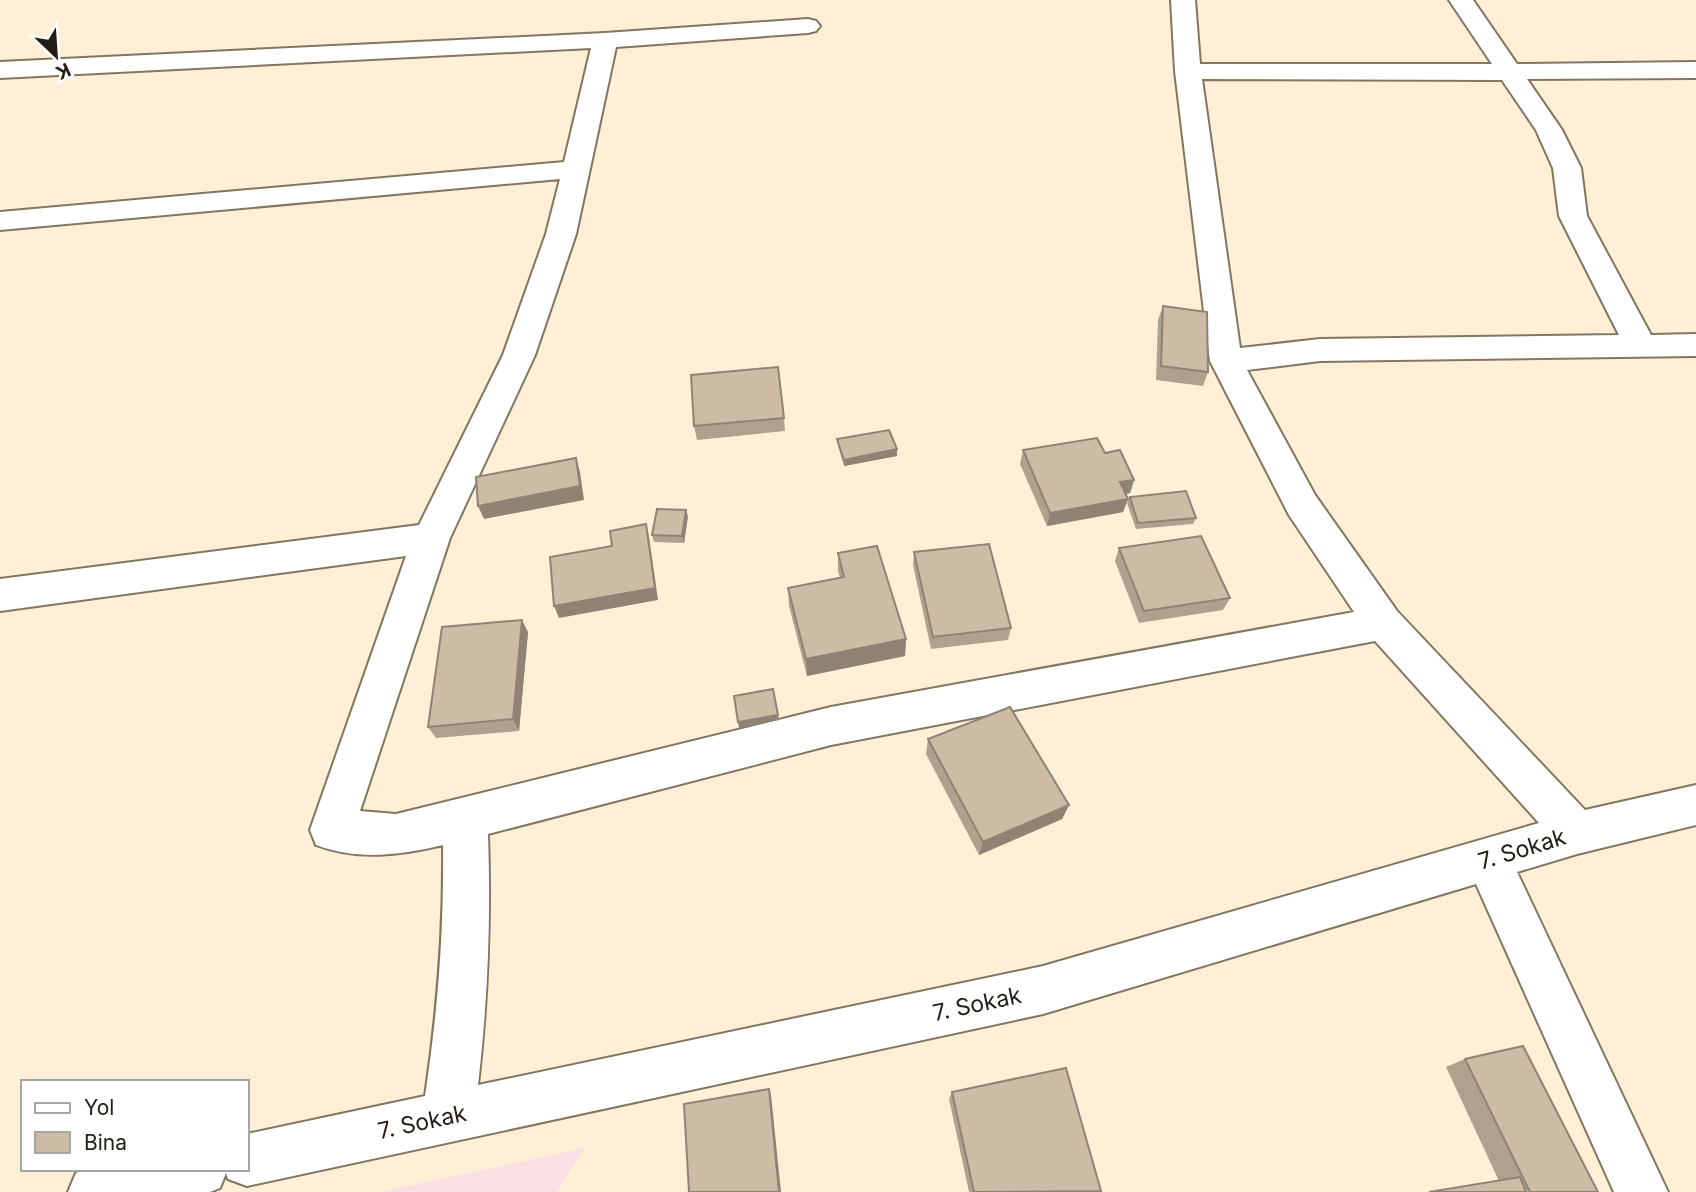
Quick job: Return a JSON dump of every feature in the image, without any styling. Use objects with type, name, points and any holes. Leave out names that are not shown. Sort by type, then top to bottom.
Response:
[{"type":"street","points":[[1183,0],[1188,71],[1226,361],[1301,505],[1383,623],[1577,832]]},
{"type":"street","points":[[1461,0],[1549,130],[1567,168],[1573,216],[1641,346]]},
{"type":"street","points":[[0,70],[606,40],[808,26]]},
{"type":"street","points":[[606,40],[561,234],[519,355],[430,538],[332,830],[396,835],[831,726],[1383,623]]},
{"type":"street","points":[[1188,71],[1696,70]]},
{"type":"street","points":[[0,221],[577,169]]},
{"type":"street","points":[[1226,361],[1320,350],[1696,345]]},
{"type":"street","points":[[0,595],[430,538]]},
{"type":"street","name":"7. Sokak","points":[[248,1160],[1043,990],[1577,832],[1696,805]]},
{"type":"street","points":[[448,1116],[463,1004],[467,913],[465,819]]},
{"type":"street","points":[[1488,859],[1641,1192]]},
{"type":"street","points":[[95,1192],[192,1171]]},
{"type":"shaded area","points":[[584,1148],[557,1192],[380,1192]]},
{"type":"building","points":[[1163,306],[1207,312],[1208,372],[1161,366]]},
{"type":"building","points":[[778,367],[784,418],[694,426],[691,375]]},
{"type":"building","points":[[889,430],[897,449],[844,460],[837,439]]},
{"type":"building","points":[[1097,438],[1105,453],[1120,450],[1134,480],[1120,482],[1128,499],[1050,513],[1023,450]]},
{"type":"building","points":[[576,458],[580,486],[478,506],[476,477]]},
{"type":"building","points":[[1186,491],[1196,518],[1138,523],[1130,497]]},
{"type":"building","points":[[657,509],[686,510],[682,536],[652,535]]},
{"type":"building","points":[[646,524],[655,588],[554,606],[550,557],[612,546],[610,531]]},
{"type":"building","points":[[1201,536],[1230,598],[1144,611],[1119,548]]},
{"type":"building","points":[[989,544],[1011,628],[933,637],[914,552]]},
{"type":"building","points":[[877,546],[906,639],[806,659],[788,588],[844,577],[838,553]]},
{"type":"building","points":[[522,620],[513,719],[428,727],[442,627]]},
{"type":"building","points":[[773,689],[778,715],[738,722],[734,696]]},
{"type":"building","points":[[1010,707],[1069,805],[983,842],[928,739]]},
{"type":"building","points":[[1523,1046],[1598,1192],[1530,1192],[1465,1059]]},
{"type":"building","points":[[1066,1068],[1101,1191],[974,1192],[952,1092]]},
{"type":"building","points":[[769,1089],[779,1192],[689,1192],[684,1104]]},
{"type":"building","points":[[1520,1177],[1526,1192],[1429,1192]]}]
